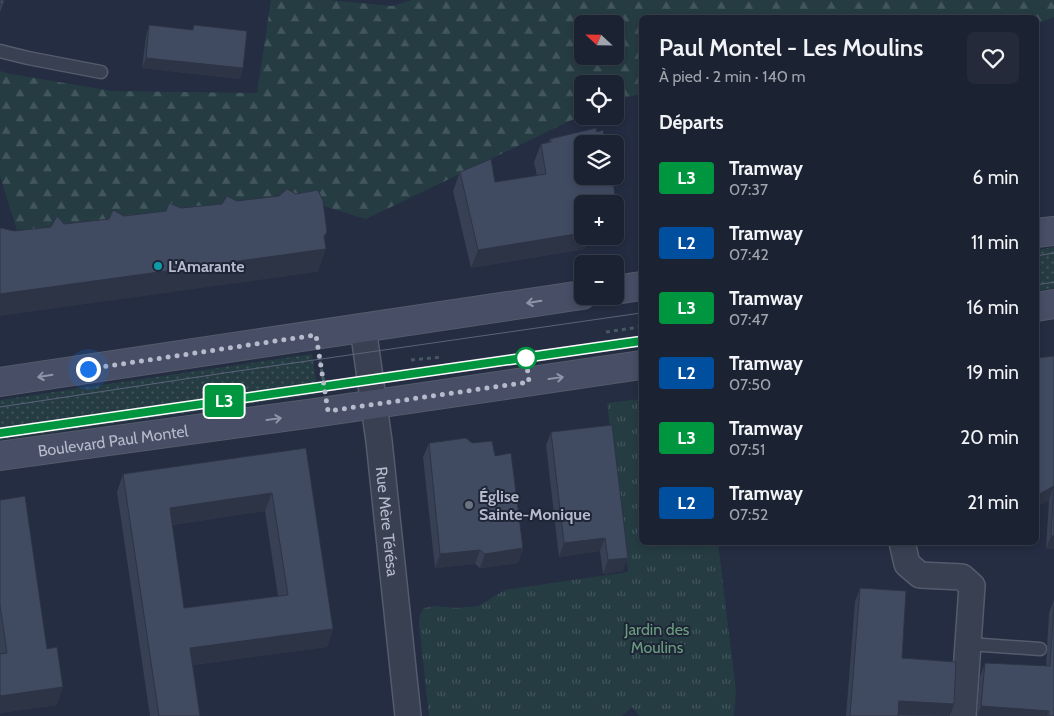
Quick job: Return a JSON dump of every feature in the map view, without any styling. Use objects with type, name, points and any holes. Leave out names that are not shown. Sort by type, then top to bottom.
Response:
[{"type":"main road","points":[[1039,233],[1054,231]]},
{"type":"main road","points":[[624,289],[639,286]]},
{"type":"main road","points":[[0,382],[574,296]]},
{"type":"main road","points":[[1039,306],[1054,304]]},
{"type":"main road","name":"Boulevard Paul Montel","points":[[0,456],[374,405],[639,365]]},
{"type":"street","name":"Rue Mère Térésa","points":[[363,328],[374,405],[408,716]]},
{"type":"street","points":[[903,545],[907,564],[920,575],[962,577],[972,586],[963,716]]},
{"type":"lane","points":[[0,51],[101,72]]},
{"type":"lane","points":[[969,644],[1040,649]]},
{"type":"path","points":[[606,332],[639,327]]},
{"type":"path","points":[[316,335],[328,411]]},
{"type":"path","points":[[411,360],[442,357]]},
{"type":"green space","points":[[271,0],[329,0],[392,6],[412,0],[1054,0],[1054,17],[1039,23],[1039,15],[639,15],[639,94],[624,98],[624,75],[574,75],[574,119],[366,219],[304,200],[20,240],[0,176],[0,71],[112,91],[257,93]]},
{"type":"green space","points":[[1054,247],[1054,288],[1039,290],[1039,250]]},
{"type":"green space","points":[[312,354],[318,394],[0,440],[0,400]]},
{"type":"green space","name":"Jardin des Moulins","points":[[639,399],[639,545],[718,545],[736,690],[734,716],[639,716],[632,707],[622,716],[429,716],[419,624],[420,614],[424,608],[434,606],[457,608],[478,606],[505,590],[628,572],[607,403]]},
{"type":"building","points":[[0,0],[4,0],[3,5],[0,4]]},
{"type":"building","points":[[149,25],[193,30],[194,25],[247,31],[243,68],[146,58]]},
{"type":"building","points":[[596,128],[597,132],[603,130],[604,135],[574,135],[574,185],[614,185],[615,195],[574,195],[574,234],[478,250],[460,172],[491,159],[495,182],[546,174],[541,144],[551,142],[550,139]]},
{"type":"building","points":[[287,189],[296,194],[318,190],[323,201],[327,232],[324,236],[326,249],[0,294],[0,228],[14,231],[51,227],[57,216],[64,224],[109,219],[113,210],[124,216],[166,211],[169,203],[181,208],[222,204],[227,196],[237,201],[279,196]]},
{"type":"building","points":[[1054,356],[1054,486],[1039,494],[1039,358]]},
{"type":"building","points":[[612,425],[628,558],[608,560],[605,538],[564,543],[551,432]]},
{"type":"building","points":[[466,438],[472,443],[492,441],[495,456],[511,453],[523,548],[485,554],[480,550],[440,554],[429,443]]},
{"type":"building","points":[[306,448],[333,629],[190,648],[200,716],[159,716],[123,474]],"holes":[[[272,493],[288,595],[184,608],[170,508]]]},
{"type":"building","points":[[1054,486],[1054,536],[1051,536]]},
{"type":"building","points":[[25,496],[47,649],[57,647],[63,687],[0,696],[0,654],[7,653],[0,605],[0,500]]},
{"type":"building","points":[[860,588],[906,591],[902,658],[956,662],[954,704],[899,701],[898,716],[850,716]]},
{"type":"building","points":[[1054,606],[1054,716],[1049,716],[1049,711],[981,706],[985,663],[1050,666]]},
{"type":"tram line","points":[[1039,256],[1054,253]]},
{"type":"tram line","points":[[1039,284],[1054,282]]},
{"type":"tram line","points":[[0,407],[639,313]]},
{"type":"tram line","points":[[0,433],[639,341]]},
{"type":"tram line","name":"L3","points":[[0,433],[639,341]]},
{"type":"place","name":"L'Amarante","points":[[158,266]]},
{"type":"place","name":"Église Sainte-Monique","points":[[469,505]]},
{"type":"route","points":[[88,369],[316,335],[328,411],[529,382],[526,358]]}]
